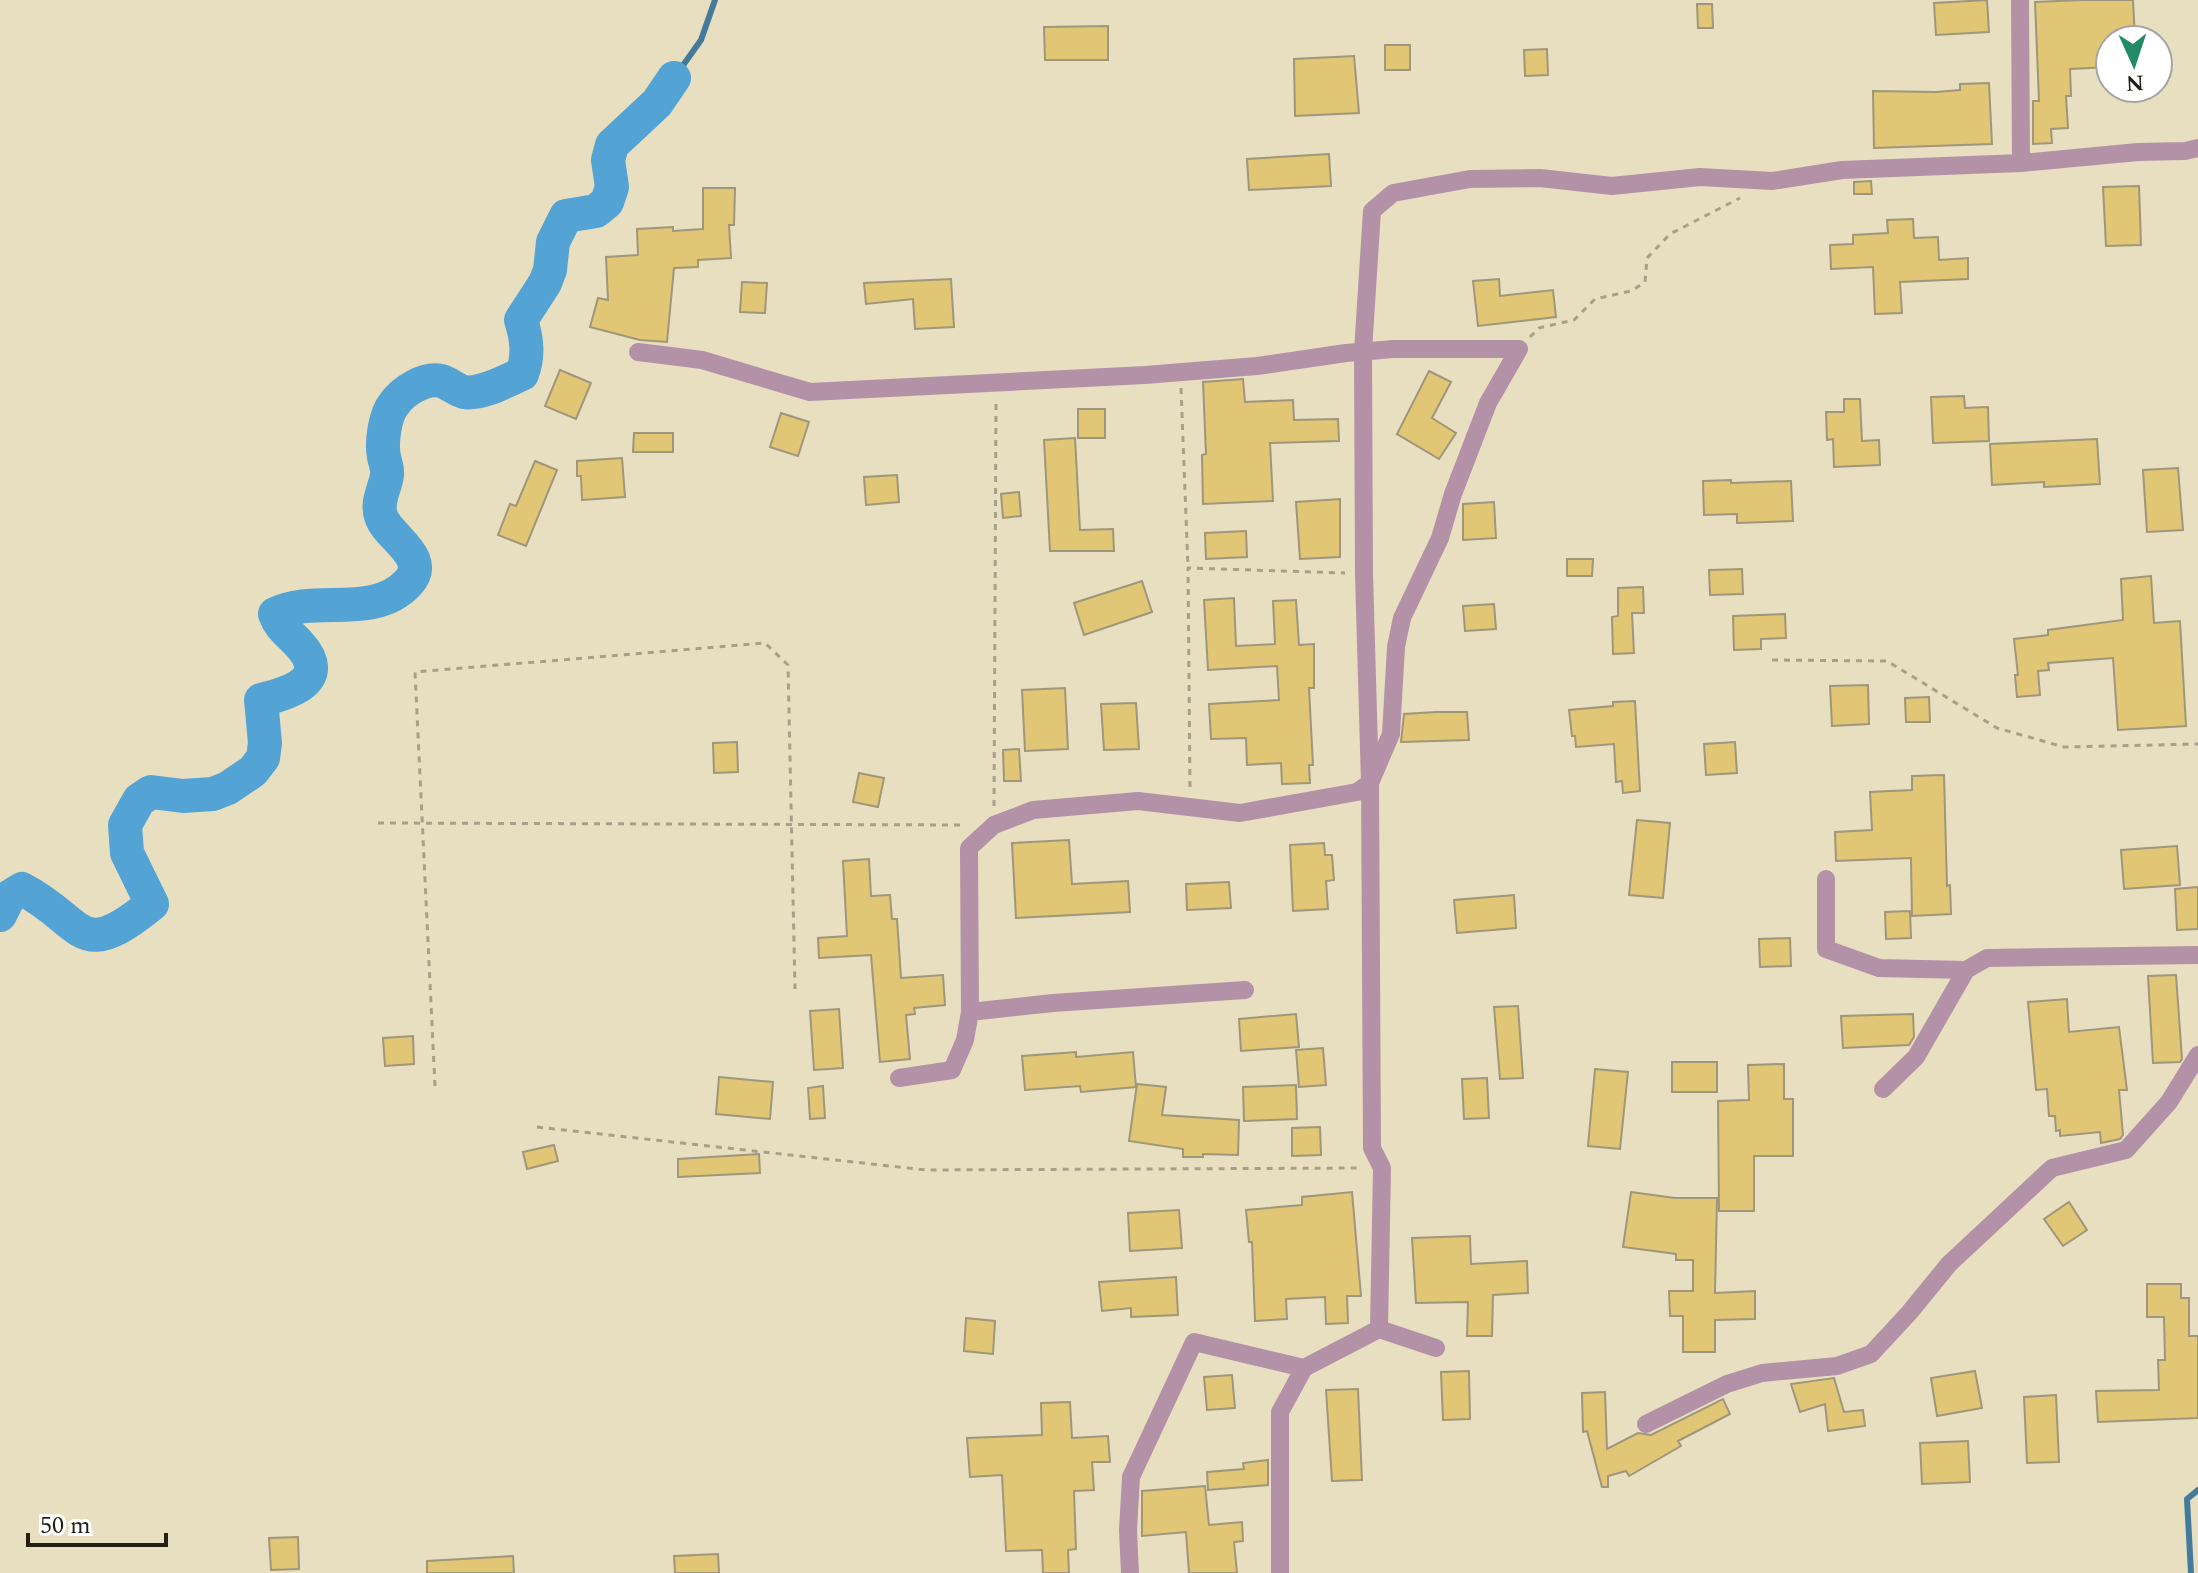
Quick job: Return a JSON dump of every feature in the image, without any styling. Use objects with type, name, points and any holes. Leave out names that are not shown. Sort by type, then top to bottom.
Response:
[{"type":"street","points":[[2020,0],[2021,163]]},
{"type":"street","points":[[1379,1329],[1382,1168],[1372,1148],[1370,783],[1364,574],[1363,351],[1372,211],[1393,193],[1470,179],[1540,178],[1612,186],[1700,177],[1772,181],[1875,167],[2021,163],[2198,148]]},
{"type":"street","points":[[638,352],[702,360],[810,392],[1180,372],[1257,366],[1363,351],[1519,349],[1488,403],[1453,494],[1440,538],[1402,618],[1396,647],[1391,734],[1370,783],[1357,792],[1240,813],[1138,801],[1033,810],[994,825],[969,848],[970,1012],[965,1040],[952,1070],[899,1078]]},
{"type":"street","points":[[1826,879],[1826,949],[1879,968],[1966,970]]},
{"type":"street","points":[[1883,1089],[1916,1057],[1966,970],[1987,958],[2198,955]]},
{"type":"street","points":[[970,1012],[1245,990]]},
{"type":"street","points":[[1646,1424],[1727,1384],[1762,1373],[1837,1366],[1871,1354],[1949,1264],[2052,1168],[2126,1150],[2169,1102],[2198,1055]]},
{"type":"street","points":[[1280,1573],[1280,1412],[1304,1368],[1379,1329],[1436,1348]]},
{"type":"street","points":[[1130,1573],[1128,1530],[1131,1477],[1194,1342],[1304,1368]]},
{"type":"path","points":[[1519,349],[1539,328],[1574,320],[1595,299],[1631,291],[1645,282],[1647,258],[1670,234],[1772,181]]},
{"type":"path","points":[[1180,372],[1188,568],[1190,807]]},
{"type":"path","points":[[378,823],[994,825],[996,381]]},
{"type":"path","points":[[1188,568],[1364,574]]},
{"type":"path","points":[[435,1086],[415,672],[765,643],[788,665],[795,989]]},
{"type":"path","points":[[1772,660],[1887,661],[1997,728],[2064,747],[2198,744]]},
{"type":"path","points":[[537,1127],[926,1170],[1382,1168]]},
{"type":"building","points":[[1987,0],[1989,32],[1936,35],[1934,3]]},
{"type":"building","points":[[2133,0],[2134,24],[2094,24],[2094,68],[2070,69],[2071,96],[2066,96],[2068,128],[2051,129],[2052,143],[2033,144],[2033,101],[2039,101],[2035,2]]},
{"type":"building","points":[[1697,4],[1712,4],[1713,28],[1698,28]]},
{"type":"building","points":[[1108,26],[1108,60],[1045,60],[1044,27]]},
{"type":"building","points":[[1385,45],[1410,45],[1410,70],[1385,70]]},
{"type":"building","points":[[1547,49],[1548,75],[1525,76],[1524,50]]},
{"type":"building","points":[[1354,56],[1359,113],[1295,116],[1294,59]]},
{"type":"building","points":[[1989,83],[1992,144],[1874,148],[1873,91],[1936,92],[1960,90],[1960,84]]},
{"type":"building","points":[[1329,154],[1331,186],[1249,190],[1247,159]]},
{"type":"building","points":[[1871,181],[1872,194],[1854,194],[1854,182]]},
{"type":"building","points":[[2139,186],[2141,245],[2106,246],[2103,187]]},
{"type":"building","points":[[703,188],[735,188],[734,225],[729,225],[731,258],[698,260],[698,267],[674,268],[667,342],[640,340],[590,327],[598,298],[608,300],[606,257],[638,255],[637,229],[703,229]]},
{"type":"building","points":[[1913,219],[1914,238],[1938,237],[1939,260],[1968,258],[1968,279],[1900,282],[1902,313],[1875,314],[1873,267],[1831,269],[1830,245],[1853,244],[1853,235],[1888,233],[1887,220]]},
{"type":"building","points":[[951,279],[954,327],[915,329],[913,299],[866,304],[864,283]]},
{"type":"building","points":[[1499,279],[1500,296],[1553,290],[1556,317],[1478,326],[1473,281]]},
{"type":"building","points":[[742,282],[767,283],[765,313],[740,312]]},
{"type":"building","points":[[560,370],[591,383],[576,419],[545,406]]},
{"type":"building","points":[[1429,371],[1451,382],[1432,418],[1456,433],[1439,459],[1397,434]]},
{"type":"building","points":[[1243,379],[1245,402],[1293,400],[1294,420],[1338,419],[1339,441],[1270,443],[1273,501],[1203,504],[1202,455],[1206,454],[1203,382]]},
{"type":"building","points":[[1964,396],[1965,408],[1988,407],[1989,441],[1933,443],[1931,397]]},
{"type":"building","points":[[1844,399],[1860,399],[1862,441],[1879,440],[1880,465],[1834,467],[1833,439],[1827,440],[1826,412],[1844,412]]},
{"type":"building","points":[[1078,409],[1105,409],[1105,438],[1078,438]]},
{"type":"building","points":[[781,413],[809,422],[798,456],[770,447]]},
{"type":"building","points":[[634,433],[673,433],[673,452],[633,452]]},
{"type":"building","points":[[1075,438],[1080,530],[1113,529],[1114,551],[1050,551],[1044,440]]},
{"type":"building","points":[[2097,439],[2100,484],[2044,487],[2044,482],[1992,485],[1990,444]]},
{"type":"building","points":[[622,458],[625,497],[582,500],[577,461]]},
{"type":"building","points":[[535,461],[557,470],[526,546],[498,535],[510,504],[516,506]]},
{"type":"building","points":[[2178,468],[2183,530],[2147,532],[2143,470]]},
{"type":"building","points":[[897,475],[899,502],[866,505],[864,477]]},
{"type":"building","points":[[1731,480],[1731,483],[1791,481],[1793,521],[1737,523],[1737,514],[1704,515],[1703,481]]},
{"type":"building","points":[[1019,492],[1021,516],[1003,518],[1001,494]]},
{"type":"building","points":[[1340,499],[1340,557],[1300,559],[1296,502]]},
{"type":"building","points":[[1494,502],[1496,538],[1463,540],[1463,504]]},
{"type":"building","points":[[1246,531],[1247,557],[1206,559],[1205,533]]},
{"type":"building","points":[[1567,559],[1593,559],[1592,576],[1567,576]]},
{"type":"building","points":[[1742,569],[1743,594],[1710,595],[1709,570]]},
{"type":"building","points":[[2151,576],[2154,623],[2180,621],[2186,726],[2118,730],[2113,658],[2048,663],[2049,670],[2038,671],[2040,695],[2017,697],[2014,639],[2048,635],[2048,630],[2123,620],[2121,579]]},
{"type":"building","points":[[1142,581],[1152,612],[1084,635],[1074,603]]},
{"type":"building","points":[[1643,587],[1644,613],[1632,613],[1634,653],[1613,654],[1612,617],[1618,616],[1618,588]]},
{"type":"building","points":[[1234,598],[1236,646],[1275,644],[1273,601],[1296,600],[1299,645],[1314,644],[1314,688],[1309,688],[1313,765],[1309,765],[1310,783],[1282,784],[1281,763],[1247,765],[1246,738],[1211,739],[1209,704],[1279,700],[1277,666],[1208,670],[1204,600]]},
{"type":"building","points":[[1494,604],[1496,629],[1465,631],[1463,606]]},
{"type":"building","points":[[1785,614],[1786,638],[1761,639],[1761,649],[1734,650],[1733,616]]},
{"type":"building","points":[[1868,685],[1869,724],[1832,726],[1830,686]]},
{"type":"building","points":[[1065,688],[1068,749],[1025,751],[1022,690]]},
{"type":"building","points":[[1929,697],[1930,722],[1906,722],[1905,698]]},
{"type":"building","points":[[1635,701],[1640,791],[1623,793],[1622,781],[1616,782],[1614,744],[1576,747],[1569,710]]},
{"type":"building","points":[[1136,703],[1139,749],[1104,750],[1101,704]]},
{"type":"building","points":[[1467,712],[1469,740],[1401,742],[1404,714]]},
{"type":"building","points":[[737,742],[738,772],[714,773],[713,743]]},
{"type":"building","points":[[1735,742],[1737,773],[1706,775],[1704,744]]},
{"type":"building","points":[[1019,749],[1021,781],[1004,781],[1003,750]]},
{"type":"building","points":[[859,773],[884,778],[878,807],[853,802]]},
{"type":"building","points":[[1944,775],[1947,886],[1950,885],[1951,914],[1912,916],[1911,858],[1836,861],[1835,832],[1872,830],[1870,792],[1912,790],[1912,776]]},
{"type":"building","points":[[1637,820],[1670,823],[1663,898],[1629,895]]},
{"type":"building","points":[[1069,840],[1072,884],[1128,881],[1130,912],[1016,918],[1012,843]]},
{"type":"building","points":[[1324,843],[1325,855],[1332,855],[1334,880],[1326,881],[1328,909],[1293,911],[1290,845]]},
{"type":"building","points":[[2177,846],[2180,885],[2124,889],[2121,850]]},
{"type":"building","points":[[869,859],[871,896],[890,895],[892,919],[897,919],[901,978],[943,975],[945,1005],[914,1008],[915,1014],[906,1015],[910,1059],[880,1062],[871,955],[819,958],[818,938],[847,936],[843,861]]},
{"type":"building","points":[[1229,882],[1231,908],[1187,910],[1186,884]]},
{"type":"building","points":[[2198,887],[2198,929],[2177,930],[2175,889]]},
{"type":"building","points":[[1514,895],[1516,928],[1457,933],[1454,900]]},
{"type":"building","points":[[1910,911],[1911,938],[1886,939],[1885,912]]},
{"type":"building","points":[[1790,938],[1791,966],[1760,967],[1759,939]]},
{"type":"building","points":[[2176,975],[2182,1059],[2180,1062],[2153,1063],[2148,976]]},
{"type":"building","points":[[2067,999],[2069,1032],[2119,1027],[2127,1090],[2119,1090],[2123,1135],[2120,1139],[2101,1143],[2100,1132],[2060,1136],[2060,1130],[2056,1131],[2055,1116],[2049,1116],[2047,1089],[2036,1090],[2028,1002]]},
{"type":"building","points":[[1518,1006],[1523,1078],[1500,1079],[1494,1007]]},
{"type":"building","points":[[839,1009],[843,1068],[814,1070],[810,1011]]},
{"type":"building","points":[[1296,1014],[1299,1047],[1241,1051],[1239,1019]]},
{"type":"building","points":[[1913,1014],[1914,1037],[1909,1045],[1843,1048],[1841,1016]]},
{"type":"building","points":[[413,1036],[414,1064],[385,1066],[383,1038]]},
{"type":"building","points":[[1323,1048],[1326,1085],[1299,1087],[1296,1050]]},
{"type":"building","points":[[1076,1052],[1076,1057],[1133,1052],[1136,1087],[1081,1092],[1080,1086],[1025,1090],[1022,1056]]},
{"type":"building","points":[[1672,1062],[1717,1062],[1717,1092],[1672,1092]]},
{"type":"building","points":[[1784,1064],[1784,1099],[1793,1099],[1793,1156],[1754,1156],[1754,1211],[1719,1211],[1718,1101],[1749,1100],[1748,1065]]},
{"type":"building","points":[[1595,1069],[1628,1072],[1620,1149],[1588,1146]]},
{"type":"building","points":[[719,1077],[773,1082],[770,1119],[716,1114]]},
{"type":"building","points":[[1487,1078],[1489,1118],[1464,1119],[1462,1079]]},
{"type":"building","points":[[1137,1084],[1166,1087],[1162,1115],[1239,1120],[1238,1155],[1183,1157],[1183,1149],[1129,1141]]},
{"type":"building","points":[[1296,1085],[1297,1119],[1244,1121],[1243,1087]]},
{"type":"building","points":[[823,1086],[825,1118],[810,1119],[808,1088]]},
{"type":"building","points":[[1320,1127],[1321,1155],[1292,1156],[1292,1128]]},
{"type":"building","points":[[554,1145],[558,1161],[527,1169],[523,1152]]},
{"type":"building","points":[[759,1154],[760,1173],[678,1177],[678,1159]]},
{"type":"building","points":[[1352,1192],[1361,1296],[1347,1296],[1348,1323],[1326,1324],[1325,1297],[1286,1299],[1287,1319],[1255,1321],[1252,1242],[1249,1242],[1246,1210],[1302,1205],[1302,1197]]},
{"type":"building","points":[[1631,1192],[1675,1198],[1717,1198],[1715,1293],[1755,1291],[1755,1319],[1715,1320],[1715,1352],[1683,1352],[1683,1316],[1670,1316],[1669,1291],[1693,1291],[1693,1260],[1676,1260],[1676,1254],[1623,1247]]},
{"type":"building","points":[[2069,1202],[2087,1230],[2063,1246],[2044,1219]]},
{"type":"building","points":[[1179,1210],[1182,1248],[1130,1251],[1128,1213]]},
{"type":"building","points":[[1470,1236],[1471,1264],[1527,1261],[1528,1293],[1493,1295],[1492,1336],[1467,1336],[1468,1302],[1416,1303],[1412,1238]]},
{"type":"building","points":[[1176,1277],[1178,1315],[1131,1317],[1131,1308],[1102,1311],[1099,1282]]},
{"type":"building","points":[[2147,1284],[2181,1284],[2181,1298],[2189,1298],[2189,1336],[2198,1336],[2198,1418],[2098,1422],[2096,1391],[2159,1390],[2158,1360],[2165,1360],[2164,1317],[2147,1317]]},
{"type":"building","points":[[966,1318],[995,1321],[993,1354],[964,1351]]},
{"type":"building","points":[[1469,1371],[1470,1419],[1443,1420],[1441,1372]]},
{"type":"building","points":[[1975,1371],[1982,1408],[1937,1416],[1931,1378]]},
{"type":"building","points":[[1232,1375],[1235,1408],[1207,1410],[1204,1377]]},
{"type":"building","points":[[1834,1378],[1844,1412],[1863,1410],[1865,1426],[1828,1431],[1825,1404],[1800,1412],[1791,1384]]},
{"type":"building","points":[[1358,1389],[1362,1480],[1332,1481],[1326,1390]]},
{"type":"building","points":[[1605,1392],[1607,1449],[1638,1433],[1651,1435],[1723,1399],[1730,1414],[1678,1441],[1681,1446],[1629,1476],[1626,1471],[1608,1476],[1608,1487],[1602,1487],[1587,1431],[1583,1432],[1582,1393]]},
{"type":"building","points":[[2056,1395],[2059,1462],[2027,1463],[2024,1397]]},
{"type":"building","points":[[1070,1402],[1072,1438],[1108,1436],[1110,1462],[1092,1462],[1094,1490],[1074,1491],[1076,1549],[1068,1550],[1069,1573],[1043,1573],[1042,1550],[1006,1551],[1002,1475],[970,1477],[967,1438],[1042,1435],[1041,1403]]},
{"type":"building","points":[[1968,1441],[1970,1482],[1922,1484],[1920,1443]]},
{"type":"building","points":[[1268,1460],[1268,1485],[1208,1490],[1207,1472],[1244,1469],[1243,1463]]},
{"type":"building","points":[[1205,1486],[1209,1525],[1242,1522],[1243,1541],[1234,1542],[1237,1573],[1189,1573],[1186,1532],[1142,1536],[1142,1491]]},
{"type":"building","points":[[298,1537],[299,1569],[271,1570],[269,1538]]},
{"type":"building","points":[[718,1554],[719,1573],[675,1573],[674,1556]]},
{"type":"building","points":[[513,1556],[514,1573],[427,1573],[427,1561]]},
{"type":"waterway","points":[[674,78],[701,40],[715,0]]},
{"type":"waterway","points":[[0,915],[9,897],[22,889],[83,932],[95,935],[128,922],[152,904],[127,853],[125,825],[139,800],[151,792],[183,796],[213,794],[253,771],[263,758],[265,743],[261,700],[294,689],[309,676],[311,667],[308,656],[282,627],[275,614],[291,608],[378,601],[408,583],[414,574],[412,556],[385,524],[380,511],[387,472],[383,437],[391,409],[409,390],[428,381],[441,381],[461,391],[471,392],[493,387],[522,374],[526,347],[521,320],[545,283],[550,270],[553,242],[566,216],[596,211],[607,202],[612,187],[608,160],[612,145],[657,103],[674,78]]},
{"type":"waterway","points":[[2191,1573],[2187,1499],[2198,1490]]}]
